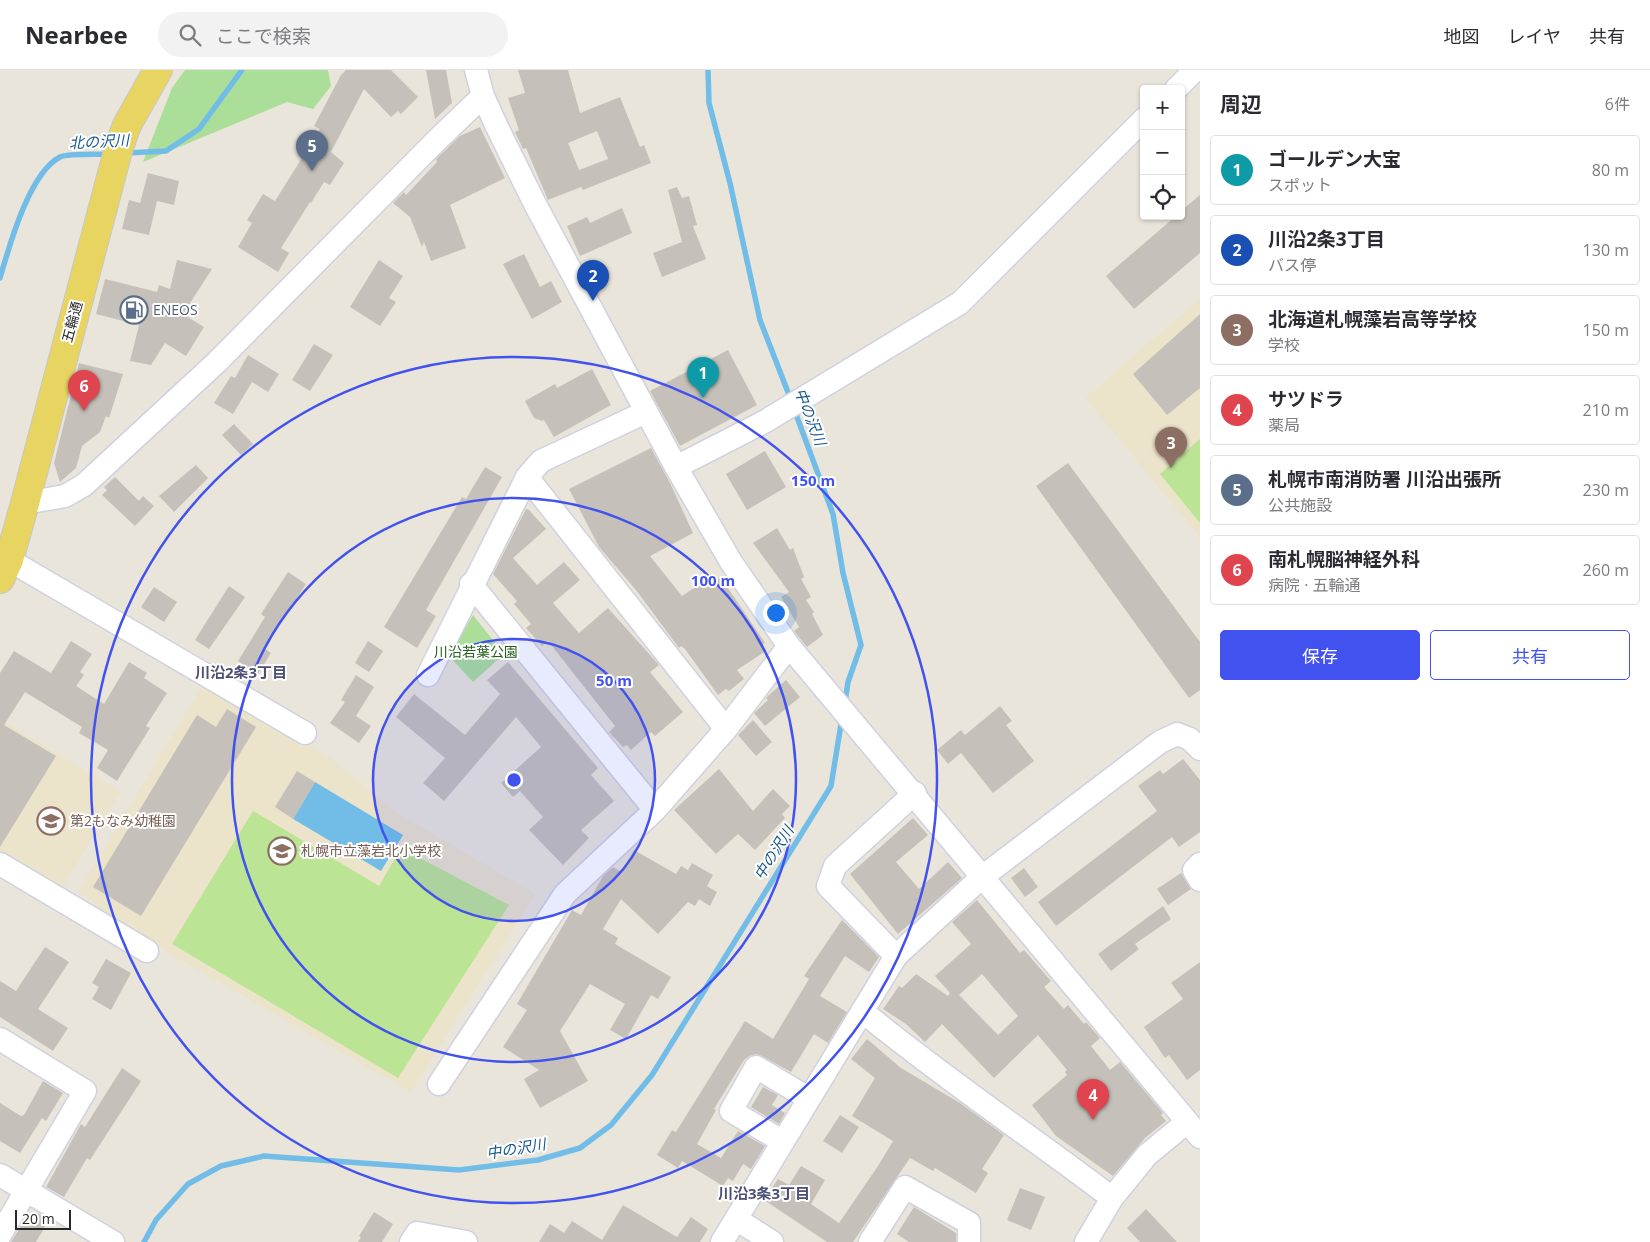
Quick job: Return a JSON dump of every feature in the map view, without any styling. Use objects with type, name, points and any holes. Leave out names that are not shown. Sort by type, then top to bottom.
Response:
[{"type":"main road","name":"五輪通","points":[[4,570],[25,503],[119,147],[128,124],[152,81]]},
{"type":"street","points":[[476,70],[483,96],[535,204],[676,467],[731,562],[790,646],[915,793],[982,878],[1194,1129],[1146,1155],[1112,1198],[1086,1242]]},
{"type":"street","points":[[1180,85],[1195,70]]},
{"type":"street","points":[[25,503],[65,496],[84,485],[217,362],[483,96]]},
{"type":"street","points":[[676,467],[764,422],[960,304],[1140,123]]},
{"type":"street","points":[[428,675],[471,584],[527,477],[541,460],[646,412]]},
{"type":"street","points":[[527,477],[726,729]]},
{"type":"street","points":[[4,570],[305,733]]},
{"type":"street","points":[[471,584],[655,810]]},
{"type":"street","points":[[439,1084],[566,894],[655,810],[726,729],[790,646]]},
{"type":"street","points":[[722,1242],[896,956],[982,878],[1160,742],[1177,734],[1190,739],[1200,748]]},
{"type":"street","points":[[896,956],[828,886],[835,866],[915,793]]},
{"type":"street","points":[[0,864],[146,951]]},
{"type":"street","points":[[1200,864],[1194,870],[1200,880]]},
{"type":"street","points":[[862,1011],[916,1056],[1016,1126],[1112,1198]]},
{"type":"street","points":[[0,1039],[85,1091],[0,1235]]},
{"type":"street","points":[[782,1141],[731,1111],[756,1067],[808,1098]]},
{"type":"street","points":[[0,1175],[106,1238]]},
{"type":"street","points":[[870,1242],[905,1187],[969,1224],[969,1242]]},
{"type":"street","points":[[736,1219],[772,1242]]},
{"type":"street","points":[[411,1242],[417,1233],[466,1242]]},
{"type":"shaded area","points":[[1200,299],[1200,537],[1085,398]]},
{"type":"shaded area","name":"札幌市立藻岩北小学校","points":[[207,678],[333,760],[391,809],[535,894],[411,1092],[161,949],[78,892]]},
{"type":"shaded area","name":"第2もなみ幼稚園","points":[[0,719],[121,792],[61,889],[0,851]]},
{"type":"green space","points":[[185,70],[328,70],[331,86],[313,109],[287,102],[143,162],[172,88]]},
{"type":"green space","points":[[1200,439],[1200,523],[1160,474]]},
{"type":"green space","name":"川沿若葉公園","points":[[473,615],[504,654],[473,682],[449,656]]},
{"type":"green space","points":[[253,811],[379,886],[401,848],[509,905],[398,1078],[172,944]]},
{"type":"water","points":[[315,782],[403,835],[381,871],[293,819]]},
{"type":"building","points":[[346,70],[391,70],[418,97],[401,114],[398,111],[391,117],[364,89],[331,152],[344,163],[330,185],[324,182],[281,248],[289,253],[278,272],[238,247],[252,223],[247,220],[263,194],[275,201],[320,129],[314,126],[341,75]]},
{"type":"building","points":[[426,70],[446,70],[452,103],[435,119]]},
{"type":"building","points":[[518,70],[568,70],[580,113],[620,97],[640,147],[644,145],[651,163],[583,190],[581,187],[548,200],[526,148],[523,149],[515,132],[519,130],[508,98],[525,93]],"holes":[[[597,131],[608,159],[579,170],[568,143]]]},
{"type":"building","points":[[480,127],[505,178],[450,205],[466,248],[431,261],[424,242],[422,247],[410,217],[393,203],[404,192],[406,195],[437,162],[436,159],[460,136]]},
{"type":"building","points":[[148,173],[179,181],[174,205],[157,201],[149,235],[122,229],[129,200],[140,203]]},
{"type":"building","points":[[677,187],[682,198],[689,196],[697,225],[693,226],[706,259],[662,277],[653,253],[682,242],[668,190]]},
{"type":"building","points":[[1200,195],[1200,253],[1134,309],[1106,276],[1171,220],[1185,220],[1185,208]]},
{"type":"building","points":[[622,208],[632,233],[580,256],[567,226],[587,217],[590,223]]},
{"type":"building","points":[[524,254],[540,287],[551,281],[562,302],[532,319],[503,264]]},
{"type":"building","points":[[177,260],[212,269],[183,314],[204,327],[186,356],[165,343],[151,365],[130,361],[139,325],[96,314],[105,279],[157,292],[159,285],[170,289]]},
{"type":"building","points":[[379,260],[403,276],[389,298],[396,302],[380,326],[350,307]]},
{"type":"building","points":[[1200,314],[1200,388],[1167,415],[1133,374]]},
{"type":"building","points":[[314,344],[333,355],[310,391],[292,380]]},
{"type":"building","points":[[728,350],[757,405],[680,446],[650,391]]},
{"type":"building","points":[[248,355],[279,374],[268,392],[252,382],[233,414],[214,403],[231,376],[235,378]]},
{"type":"building","points":[[79,363],[123,374],[109,418],[106,416],[100,432],[82,446],[76,468],[60,482],[54,463]]},
{"type":"building","points":[[592,369],[611,405],[554,437],[544,420],[534,418],[525,401],[555,384],[557,388]]},
{"type":"building","points":[[234,424],[253,444],[241,455],[222,435]]},
{"type":"building","points":[[651,448],[670,483],[693,533],[650,556],[682,596],[715,574],[719,579],[721,578],[765,643],[762,645],[766,651],[737,670],[744,679],[729,691],[726,689],[718,695],[685,649],[681,646],[679,648],[636,590],[599,547],[569,489]]},
{"type":"building","points":[[765,451],[786,487],[747,510],[726,474]]},
{"type":"building","points":[[1068,463],[1200,642],[1200,690],[1189,698],[1036,486]]},
{"type":"building","points":[[196,465],[208,478],[174,512],[159,496]]},
{"type":"building","points":[[485,467],[502,477],[426,610],[436,616],[417,648],[384,627],[462,497],[466,499]]},
{"type":"building","points":[[115,477],[139,501],[143,496],[154,506],[135,526],[102,495],[107,490],[104,487]]},
{"type":"building","points":[[526,509],[546,529],[513,558],[537,585],[564,562],[580,580],[553,603],[579,633],[608,608],[659,665],[650,672],[683,712],[655,736],[651,732],[631,750],[627,745],[623,747],[609,732],[615,726],[548,641],[542,646],[526,628],[531,624],[514,604],[517,601],[493,574]]},
{"type":"building","points":[[777,528],[790,550],[793,548],[804,577],[801,579],[811,597],[806,600],[814,612],[812,614],[823,635],[807,647],[794,631],[799,627],[781,597],[789,592],[753,543]]},
{"type":"building","points":[[288,572],[306,584],[264,648],[271,653],[258,674],[238,661],[265,617],[261,614]]},
{"type":"building","points":[[229,586],[245,597],[209,649],[195,640]]},
{"type":"building","points":[[154,587],[177,602],[164,622],[141,607]]},
{"type":"building","points":[[71,641],[92,654],[80,672],[84,675],[76,686],[104,704],[129,662],[147,673],[144,678],[167,693],[146,726],[150,728],[117,781],[97,768],[108,750],[79,733],[82,727],[25,692],[4,725],[56,756],[0,847],[0,673],[14,651],[51,673]]},
{"type":"building","points":[[368,641],[383,651],[369,672],[355,663]]},
{"type":"building","points":[[508,662],[598,768],[591,775],[614,801],[581,830],[589,838],[563,865],[529,830],[543,817],[520,791],[513,797],[501,783],[541,747],[516,717],[444,801],[423,783],[445,758],[396,717],[414,694],[465,735],[500,694],[487,680]]},
{"type":"building","points":[[356,675],[374,687],[356,716],[371,726],[359,743],[330,723],[345,702],[341,700]]},
{"type":"building","points":[[786,680],[800,697],[765,726],[754,713],[768,700],[766,698]]},
{"type":"building","points":[[1000,706],[1012,721],[1006,725],[1034,761],[993,793],[961,753],[948,764],[937,750],[961,730],[965,735]]},
{"type":"building","points":[[227,709],[256,727],[141,916],[93,887],[197,715],[216,727]]},
{"type":"building","points":[[753,720],[772,742],[756,756],[738,735]]},
{"type":"building","points":[[1183,759],[1200,780],[1200,832],[1179,847],[1172,837],[1056,926],[1038,902],[1157,811],[1138,786],[1160,770],[1163,774]]},
{"type":"building","points":[[719,769],[753,811],[773,789],[790,806],[782,814],[785,818],[755,850],[738,834],[716,854],[674,810]]},
{"type":"building","points":[[297,771],[315,782],[293,819],[275,807]]},
{"type":"building","points":[[913,818],[928,835],[896,862],[919,889],[948,862],[962,878],[898,934],[850,874]]},
{"type":"building","points":[[634,850],[676,874],[681,866],[688,870],[692,863],[713,875],[707,886],[717,892],[710,906],[699,899],[695,906],[688,902],[658,934],[621,899],[603,929],[618,938],[615,944],[671,977],[658,999],[651,995],[626,1039],[610,1030],[625,1004],[590,984],[560,1031],[588,1081],[540,1108],[524,1079],[539,1070],[503,1047],[527,1010],[517,1004],[572,910],[581,915],[603,876],[613,867],[621,872]]},
{"type":"building","points":[[1024,868],[1038,887],[1025,897],[1011,878]]},
{"type":"building","points":[[1181,873],[1191,889],[1168,905],[1157,889]]},
{"type":"building","points":[[977,900],[1020,953],[1024,950],[1051,981],[1044,987],[1064,1009],[1068,1005],[1084,1024],[1086,1022],[1100,1038],[1091,1046],[1110,1070],[1120,1062],[1163,1113],[1161,1115],[1166,1121],[1145,1138],[1113,1176],[1056,1136],[1032,1105],[1067,1075],[1065,1072],[1067,1070],[1038,1035],[994,1078],[942,1024],[925,1042],[906,1024],[883,1009],[899,986],[902,988],[916,974],[948,996],[950,993],[935,976],[971,944],[952,922]],"holes":[[[982,974],[1018,1016],[998,1035],[959,995]]]},
{"type":"building","points":[[1163,906],[1171,919],[1135,944],[1139,949],[1111,971],[1098,954]]},
{"type":"building","points":[[842,920],[879,957],[869,972],[845,956],[820,996],[847,1012],[828,1043],[814,1034],[791,1072],[762,1056],[756,1054],[749,1056],[744,1060],[714,1109],[716,1110],[697,1144],[721,1158],[738,1131],[765,1146],[751,1169],[743,1164],[733,1181],[728,1178],[723,1186],[682,1161],[678,1168],[657,1155],[672,1130],[676,1132],[745,1021],[773,1039],[809,979],[804,976]]},
{"type":"building","points":[[45,947],[69,962],[38,1009],[68,1028],[53,1051],[0,1017],[0,981],[16,991]]},
{"type":"building","points":[[106,959],[131,973],[111,1010],[92,999],[99,987],[92,983]]},
{"type":"building","points":[[1200,962],[1200,1070],[1187,1080],[1169,1055],[1165,1058],[1144,1027],[1183,999],[1171,983]]},
{"type":"building","points":[[867,1039],[901,1068],[960,1103],[1004,1135],[982,1169],[988,1173],[976,1193],[935,1168],[933,1171],[910,1158],[853,1242],[827,1242],[764,1200],[778,1179],[789,1185],[801,1166],[825,1180],[811,1204],[839,1223],[878,1166],[893,1141],[852,1116],[875,1078],[851,1059]]},
{"type":"building","points":[[122,1068],[141,1081],[90,1160],[87,1158],[64,1197],[46,1187],[81,1124],[85,1127]]},
{"type":"building","points":[[43,1081],[63,1093],[46,1121],[42,1118],[20,1153],[0,1141],[0,1103],[21,1116],[24,1115]]},
{"type":"building","points":[[763,1087],[778,1095],[772,1105],[785,1113],[779,1124],[751,1107]]},
{"type":"building","points":[[840,1115],[859,1127],[842,1153],[823,1141]]},
{"type":"building","points":[[1020,1188],[1045,1197],[1031,1230],[1007,1220]]},
{"type":"building","points":[[623,1205],[677,1237],[691,1217],[708,1229],[700,1242],[539,1242],[550,1224],[564,1233],[572,1221],[602,1240]]},
{"type":"building","points":[[914,1207],[956,1233],[956,1242],[909,1242],[897,1234]]},
{"type":"building","points":[[1146,1209],[1177,1242],[1140,1242],[1127,1228]]},
{"type":"building","points":[[36,1212],[49,1220],[36,1242],[11,1242],[24,1221],[29,1224]]},
{"type":"building","points":[[374,1212],[393,1224],[382,1242],[358,1242],[361,1237],[359,1236]]},
{"type":"waterway","name":"北の沢川","points":[[126,153],[166,151],[199,129],[242,70]]},
{"type":"waterway","name":"中の沢川","points":[[708,70],[709,103],[730,183],[760,320],[791,400]]},
{"type":"waterway","name":"北の沢川","points":[[0,278],[22,212],[39,178],[49,166],[64,156],[110,154]]},
{"type":"waterway","name":"中の沢川","points":[[794,409],[833,514],[843,573],[861,645],[848,682],[845,702]]},
{"type":"waterway","name":"中の沢川","points":[[144,1242],[156,1220],[188,1184],[221,1166],[264,1156],[459,1170],[538,1160],[580,1148],[611,1125],[652,1075],[831,786],[842,718]]},
{"type":"place","name":"札幌市南消防署 川沿出張所","points":[[312,171]]},
{"type":"place","name":"川沿2条3丁目","points":[[593,301]]},
{"type":"place","name":"ENEOS","points":[[134,310]]},
{"type":"place","name":"ゴールデン大宝","points":[[703,398]]},
{"type":"place","name":"南札幌脳神経外科","points":[[84,411]]},
{"type":"place","name":"北海道札幌藻岩高等学校","points":[[1171,468]]},
{"type":"place","name":"第2もなみ幼稚園","points":[[51,821]]},
{"type":"place","name":"札幌市立藻岩北小学校","points":[[282,851]]},
{"type":"place","name":"サツドラ","points":[[1093,1120]]},
{"type":"district","name":"川沿2条3丁目","points":[[241,673]]},
{"type":"district","name":"川沿3条3丁目","points":[[764,1194]]}]
